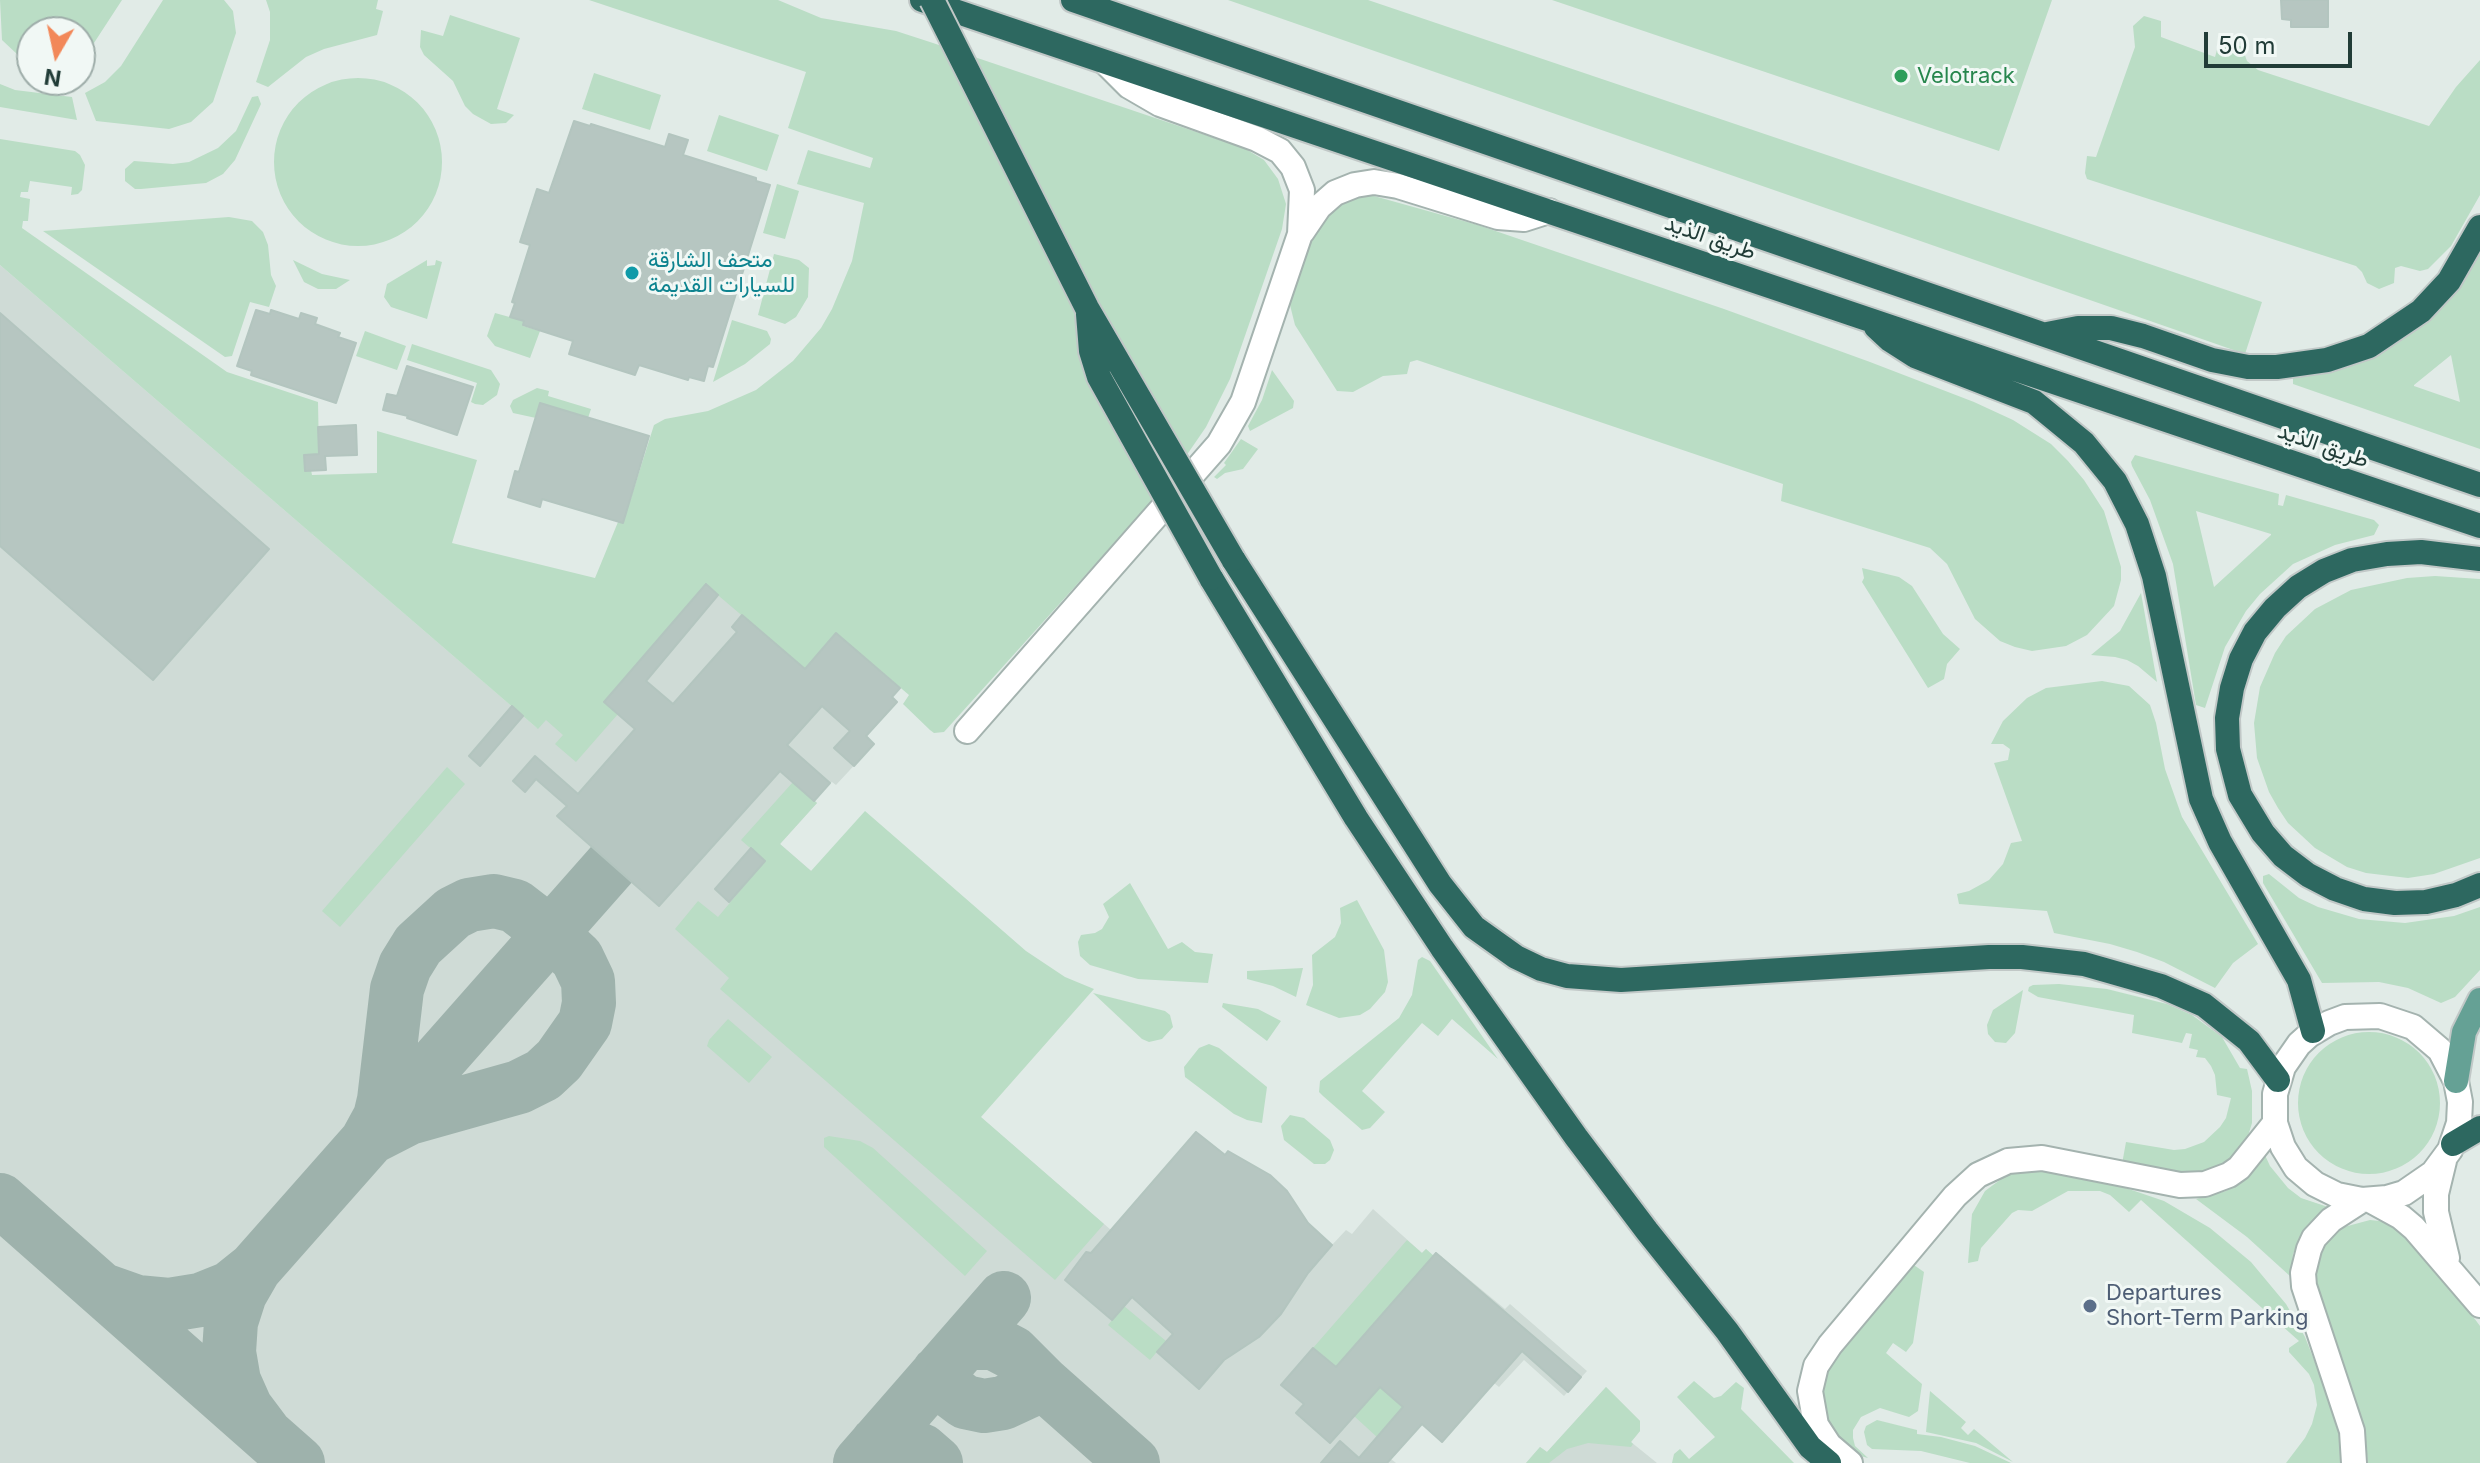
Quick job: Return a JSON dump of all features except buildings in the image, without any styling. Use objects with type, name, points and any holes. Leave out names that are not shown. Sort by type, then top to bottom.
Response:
[{"type":"highway","name":"طريق الذيد","points":[[922,0],[2480,526]]},
{"type":"highway","points":[[932,0],[1087,308],[1233,559],[1440,884],[1474,927],[1516,957],[1541,969],[1567,976],[1621,980],[1989,957],[2084,964],[2161,986],[2204,1005],[2249,1041],[2278,1080]]},
{"type":"highway","name":"طريق الذيد","points":[[1073,0],[2480,485]]},
{"type":"highway","points":[[2046,335],[2078,328],[2111,328],[2212,360],[2248,367],[2277,367],[2327,360],[2369,346],[2421,311],[2449,281],[2480,227]]},
{"type":"highway","points":[[1087,308],[1091,351],[1099,377],[1211,578],[1356,818],[1442,948],[1576,1137],[1727,1331],[1810,1447],[1829,1463]]},
{"type":"highway","points":[[1869,319],[1890,340],[1915,356],[2034,402],[2084,443],[2115,481],[2137,524],[2154,576],[2201,799],[2220,842],[2294,970],[2306,1000],[2313,1031]]},
{"type":"highway","points":[[2480,559],[2421,552],[2387,554],[2352,560],[2324,571],[2298,587],[2255,632],[2236,673],[2227,718],[2228,749],[2240,795],[2263,833],[2283,856],[2308,875],[2364,899],[2395,903],[2426,902],[2480,885]]},
{"type":"highway","points":[[2448,1152],[2480,1128]]},
{"type":"main road","points":[[2456,1081],[2464,1032],[2480,1000]]},
{"type":"street","points":[[967,731],[1219,444],[1247,391],[1300,234],[1302,190],[1293,167],[1280,151],[1257,139],[1160,104],[1129,86],[1106,63]]},
{"type":"street","points":[[1300,234],[1327,199],[1345,188],[1366,183],[1390,183],[1498,217],[1524,219],[1549,211]]},
{"type":"street","points":[[2448,1152],[2433,1173],[2404,1193],[2366,1200],[2337,1195],[2315,1184],[2296,1168],[2283,1147],[2275,1123],[2278,1080],[2290,1055],[2313,1031],[2329,1023],[2363,1015],[2397,1020],[2413,1027],[2440,1050],[2456,1081],[2460,1113],[2436,1194],[2441,1243],[2452,1271]]},
{"type":"street","points":[[1850,1463],[1829,1445],[1816,1425],[1810,1391],[1816,1366],[1830,1345],[1955,1196],[1978,1175],[2008,1161],[2042,1158],[2180,1185],[2205,1184],[2239,1168],[2275,1123]]},
{"type":"street","points":[[2366,1200],[2414,1228],[2480,1305]]},
{"type":"street","points":[[2354,1463],[2352,1431],[2308,1298],[2303,1273],[2309,1249],[2322,1228],[2366,1200]]},
{"type":"shaded area","points":[[0,265],[537,728],[714,527],[900,688],[892,697],[897,702],[867,736],[874,744],[836,785],[830,783],[814,800],[817,803],[780,844],[838,894],[789,951],[1111,1230],[1196,1132],[1225,1154],[1228,1151],[1270,1175],[1287,1191],[1308,1223],[1332,1245],[1346,1230],[1352,1234],[1373,1209],[1422,1253],[1426,1249],[1433,1256],[1436,1252],[1505,1309],[1510,1304],[1587,1371],[1564,1396],[1524,1360],[1499,1387],[1494,1383],[1422,1424],[1391,1459],[1396,1463],[0,1463]]},
{"type":"shaded area","points":[[1606,1387],[1640,1421],[1640,1431],[1631,1442],[1657,1463],[1526,1463],[1540,1447],[1547,1452]]},
{"type":"green space","points":[[0,0],[122,0],[96,40],[96,16],[16,16],[16,53],[2,40]]},
{"type":"green space","points":[[163,0],[224,0],[233,11],[236,33],[213,102],[191,122],[169,129],[96,121],[86,96],[96,96],[96,87],[121,66]]},
{"type":"green space","points":[[266,0],[378,0],[376,9],[383,11],[377,35],[306,57],[268,87],[256,82],[270,40],[270,12]]},
{"type":"green space","points":[[589,0],[778,0],[821,18],[896,31],[1244,148],[1264,160],[1278,179],[1286,204],[1282,229],[1230,379],[1206,427],[1153,500],[944,732],[934,733],[930,730],[903,704],[909,695],[836,633],[805,669],[706,585],[604,702],[618,714],[576,762],[555,744],[563,735],[546,720],[538,729],[0,265],[0,139],[75,151],[85,165],[82,190],[71,195],[72,187],[30,181],[28,192],[21,192],[20,197],[30,199],[28,221],[23,221],[22,228],[227,372],[318,402],[319,454],[304,455],[305,471],[311,470],[312,475],[377,473],[377,431],[477,460],[452,543],[595,578],[618,522],[623,523],[654,425],[665,419],[708,411],[756,390],[793,361],[821,328],[832,309],[852,261],[864,203],[797,184],[808,150],[870,168],[873,158],[788,128],[806,72]]},
{"type":"green space","points":[[1228,0],[1368,0],[2262,302],[2245,354]]},
{"type":"green space","name":"Velotrack","points":[[1552,0],[2052,0],[1999,151]]},
{"type":"green space","points":[[450,15],[520,38],[497,109],[514,115],[506,123],[491,124],[473,114],[465,106],[453,81],[424,55],[420,47],[421,30],[443,36]]},
{"type":"green space","points":[[2144,16],[2161,21],[2161,37],[2215,57],[2220,39],[2242,47],[2247,61],[2258,70],[2429,126],[2456,87],[2480,60],[2480,195],[2451,246],[2428,269],[2395,268],[2394,283],[2379,289],[2367,283],[2356,266],[2087,179],[2087,156],[2096,157],[2135,47],[2133,26]]},
{"type":"green space","points":[[594,73],[661,95],[650,130],[582,109]]},
{"type":"green space","points":[[358,78],[390,84],[418,102],[436,130],[442,162],[436,194],[418,222],[390,240],[358,246],[326,240],[298,222],[280,194],[274,162],[280,130],[298,102],[326,84]]},
{"type":"green space","points":[[0,84],[16,90],[16,96],[72,97],[77,120],[0,107]]},
{"type":"green space","points":[[258,96],[261,104],[235,160],[223,174],[206,183],[141,189],[135,189],[125,181],[125,169],[134,161],[189,162],[218,148],[236,131],[252,97]]},
{"type":"green space","points":[[719,115],[779,135],[767,171],[707,151]]},
{"type":"green space","points":[[777,184],[799,191],[785,239],[763,233]]},
{"type":"green space","points":[[1363,195],[1478,225],[1724,309],[1870,362],[2013,420],[2051,444],[2068,461],[2104,511],[2121,567],[2114,606],[2087,635],[2066,646],[2032,651],[2015,647],[2000,641],[1975,619],[1947,564],[1930,548],[1781,501],[1783,484],[1417,360],[1410,362],[1407,374],[1383,376],[1353,392],[1337,391],[1295,325],[1291,295],[1313,230],[1343,200]]},
{"type":"green space","points":[[229,217],[252,221],[263,232],[276,286],[269,307],[250,302],[232,356],[225,357],[43,231]]},
{"type":"green space","points":[[2476,253],[2480,254],[2480,449],[2293,384],[2295,376],[2389,347],[2426,320]],"holes":[[[2451,355],[2460,402],[2414,386],[2414,385]]]},
{"type":"green space","points":[[774,254],[799,260],[809,268],[808,297],[796,317],[785,324],[758,315]]},
{"type":"green space","points":[[293,260],[322,274],[350,280],[336,289],[318,289],[304,282]]},
{"type":"green space","points":[[427,260],[427,266],[435,265],[436,260],[442,262],[427,319],[391,307],[384,297],[387,284]]},
{"type":"green space","points":[[495,313],[524,321],[523,326],[540,331],[530,358],[495,346],[487,336]]},
{"type":"green space","points":[[732,320],[767,331],[770,344],[745,364],[713,382]]},
{"type":"green space","points":[[365,331],[406,346],[397,370],[356,356]]},
{"type":"green space","points":[[412,344],[491,370],[500,384],[497,395],[483,405],[471,402],[477,383],[407,360]]},
{"type":"green space","points":[[1272,370],[1294,401],[1293,408],[1250,431],[1248,426],[1262,400]]},
{"type":"green space","points":[[537,388],[549,391],[548,396],[591,409],[588,418],[536,418],[513,413],[510,406],[513,400]]},
{"type":"green space","points":[[1241,439],[1258,449],[1243,469],[1225,473],[1217,479],[1214,477],[1226,465],[1224,463]]},
{"type":"green space","points":[[2135,455],[2279,494],[2278,505],[2283,506],[2286,495],[2374,520],[2379,525],[2374,535],[2335,545],[2293,564],[2260,594],[2225,647],[2205,708],[2196,705],[2173,564],[2150,500],[2131,462]],"holes":[[[2196,511],[2271,534],[2214,587]]]},
{"type":"green space","points":[[1862,568],[1899,577],[1912,586],[1943,634],[1960,649],[1947,664],[1944,679],[1928,688],[1862,582]]},
{"type":"green space","points":[[2407,578],[2480,579],[2480,858],[2434,874],[2408,878],[2366,873],[2347,867],[2315,848],[2288,823],[2278,808],[2257,758],[2254,723],[2260,687],[2286,636],[2315,609],[2351,590]]},
{"type":"green space","points":[[2141,593],[2157,682],[2127,660],[2091,655],[2120,631]]},
{"type":"green space","points":[[2102,681],[2129,686],[2150,705],[2165,769],[2182,817],[2258,944],[2233,963],[2215,988],[2137,952],[2054,933],[2047,911],[1959,904],[1957,894],[1989,880],[2003,864],[2011,843],[2022,841],[1994,763],[2008,760],[2010,749],[2003,744],[1991,744],[2003,721],[2027,698],[2046,688]]},
{"type":"green space","points":[[447,767],[465,784],[340,927],[322,911]]},
{"type":"green space","points":[[793,782],[817,803],[780,844],[811,871],[865,811],[1026,951],[1065,977],[1094,989],[981,1117],[1104,1224],[1055,1280],[720,989],[729,978],[675,929],[698,901],[718,917],[765,861],[741,840]]},
{"type":"green space","points":[[2269,874],[2299,898],[2359,919],[2405,923],[2454,916],[2480,907],[2480,970],[2455,997],[2441,1003],[2408,988],[2379,982],[2322,983],[2263,883],[2263,876]]},
{"type":"green space","points":[[1130,883],[1168,949],[1182,942],[1195,952],[1213,954],[1208,983],[1138,979],[1090,965],[1080,956],[1078,942],[1081,935],[1102,929],[1109,917],[1103,904]]},
{"type":"green space","points":[[1357,900],[1384,950],[1388,982],[1385,992],[1370,1009],[1360,1015],[1339,1018],[1306,1005],[1313,985],[1312,955],[1335,937],[1341,923],[1340,908]]},
{"type":"green space","points":[[1422,957],[1430,961],[1498,1059],[1452,1019],[1438,1036],[1422,1023],[1362,1091],[1385,1112],[1370,1128],[1362,1130],[1319,1092],[1320,1081],[1399,1018],[1412,995],[1418,960]]},
{"type":"green space","points":[[1303,968],[1296,997],[1247,979],[1247,971]]},
{"type":"green space","points":[[2059,984],[2107,989],[2167,1004],[2192,1015],[2222,1037],[2240,1068],[2247,1069],[2252,1091],[2252,1123],[2248,1136],[2233,1159],[2198,1176],[2122,1164],[2126,1142],[2174,1150],[2204,1142],[2226,1118],[2231,1098],[2217,1095],[2211,1066],[2205,1058],[2196,1057],[2198,1050],[2189,1048],[2192,1034],[2186,1033],[2182,1043],[2132,1033],[2134,1015],[2038,997],[2028,991],[2033,985]]},
{"type":"green space","points":[[2023,990],[2015,1033],[2006,1043],[1995,1042],[1988,1034],[1987,1025],[1993,1010]]},
{"type":"green space","points":[[1093,993],[1165,1011],[1170,1015],[1173,1027],[1162,1039],[1149,1042]]},
{"type":"green space","points":[[1223,1003],[1258,1009],[1281,1021],[1267,1041],[1222,1007]]},
{"type":"green space","points":[[728,1019],[772,1057],[749,1083],[707,1046]]},
{"type":"green space","points":[[2369,1032],[2396,1037],[2419,1053],[2435,1076],[2440,1103],[2435,1130],[2419,1153],[2396,1169],[2369,1174],[2342,1169],[2319,1153],[2303,1130],[2298,1103],[2303,1076],[2319,1053],[2342,1037]]},
{"type":"green space","points":[[1209,1044],[1219,1048],[1267,1087],[1262,1123],[1234,1114],[1185,1077],[1184,1067],[1199,1048]]},
{"type":"green space","points":[[1290,1115],[1304,1118],[1330,1140],[1334,1150],[1325,1164],[1314,1164],[1284,1140],[1281,1126]]},
{"type":"green space","points":[[829,1136],[860,1141],[873,1148],[987,1251],[965,1276],[824,1147],[824,1138]]},
{"type":"green space","points":[[2264,1153],[2270,1166],[2288,1188],[2301,1198],[2331,1208],[2302,1233],[2293,1254],[2291,1277],[2247,1237],[2196,1199],[2226,1191],[2240,1183]]},
{"type":"green space","points":[[2039,1170],[2120,1186],[2164,1201],[2210,1228],[2251,1262],[2286,1304],[2305,1337],[2337,1418],[2341,1463],[2286,1463],[2305,1438],[2317,1405],[2309,1374],[2289,1352],[2289,1348],[2299,1341],[2141,1200],[2129,1212],[2110,1195],[2100,1191],[2068,1191],[2032,1211],[2012,1213],[1981,1248],[1978,1261],[1968,1263],[1972,1214],[1985,1191],[2008,1174]]},
{"type":"green space","points":[[2370,1220],[2389,1222],[2415,1239],[2480,1326],[2480,1463],[2368,1463],[2364,1429],[2318,1299],[2315,1273],[2320,1250],[2327,1240],[2344,1227]]},
{"type":"green space","points":[[1407,1240],[1422,1253],[1426,1249],[1434,1256],[1345,1356],[1403,1407],[1377,1437],[1354,1416],[1317,1364],[1324,1356],[1313,1348]]},
{"type":"green space","points":[[1908,1261],[1924,1272],[1913,1343],[1906,1352],[1893,1343],[1886,1353],[1922,1384],[1918,1411],[1909,1417],[1880,1408],[1861,1417],[1853,1430],[1853,1438],[1855,1446],[1868,1458],[1857,1455],[1827,1430],[1818,1374]]},
{"type":"green space","points":[[1124,1306],[1166,1341],[1150,1360],[1108,1325]]},
{"type":"green space","points":[[1694,1381],[1714,1398],[1721,1396],[1736,1382],[1744,1388],[1741,1409],[1794,1463],[1672,1463],[1674,1454],[1680,1449],[1689,1459],[1715,1437],[1677,1397]]},
{"type":"green space","points":[[1606,1387],[1640,1421],[1640,1431],[1631,1442],[1631,1447],[1588,1443],[1567,1449],[1549,1463],[1526,1463],[1540,1447],[1547,1452]]},
{"type":"green space","points":[[1930,1391],[1966,1422],[1961,1428],[1968,1435],[1974,1429],[2013,1462],[1976,1443],[1926,1432]]},
{"type":"green space","points":[[1877,1420],[1917,1430],[1917,1434],[1975,1446],[2011,1463],[1970,1463],[1921,1451],[1872,1449],[1867,1445],[1864,1432],[1866,1426]]},
{"type":"taxiway","points":[[264,1432],[246,1408],[234,1381],[229,1352],[231,1322],[240,1294],[255,1268],[612,864]]},
{"type":"taxiway","points":[[494,901],[515,906],[577,958],[588,981],[589,1003],[585,1023],[559,1060],[543,1075],[519,1087],[409,1118],[368,1139],[380,1117],[384,1100],[397,989],[405,966],[418,945],[453,913],[469,905],[494,901]]},
{"type":"taxiway","points":[[0,1200],[298,1463]]},
{"type":"taxiway","points":[[103,1290],[137,1302],[169,1305],[200,1300],[230,1288],[255,1268]]},
{"type":"taxiway","points":[[860,1463],[1004,1298]]},
{"type":"taxiway","points":[[965,1343],[994,1343],[1013,1353],[1133,1463]]},
{"type":"taxiway","points":[[938,1373],[949,1390],[965,1402],[984,1406],[1003,1403],[1044,1384]]},
{"type":"taxiway","points":[[886,1463],[877,1443],[900,1443],[921,1450],[936,1463]]},
{"type":"place","name":"Velotrack","points":[[1901,76]]},
{"type":"place","name":"متحف الشارقة للسيارات القديمة","points":[[632,273]]},
{"type":"place","name":"Departures Short-Term Parking","points":[[2090,1306]]}]
